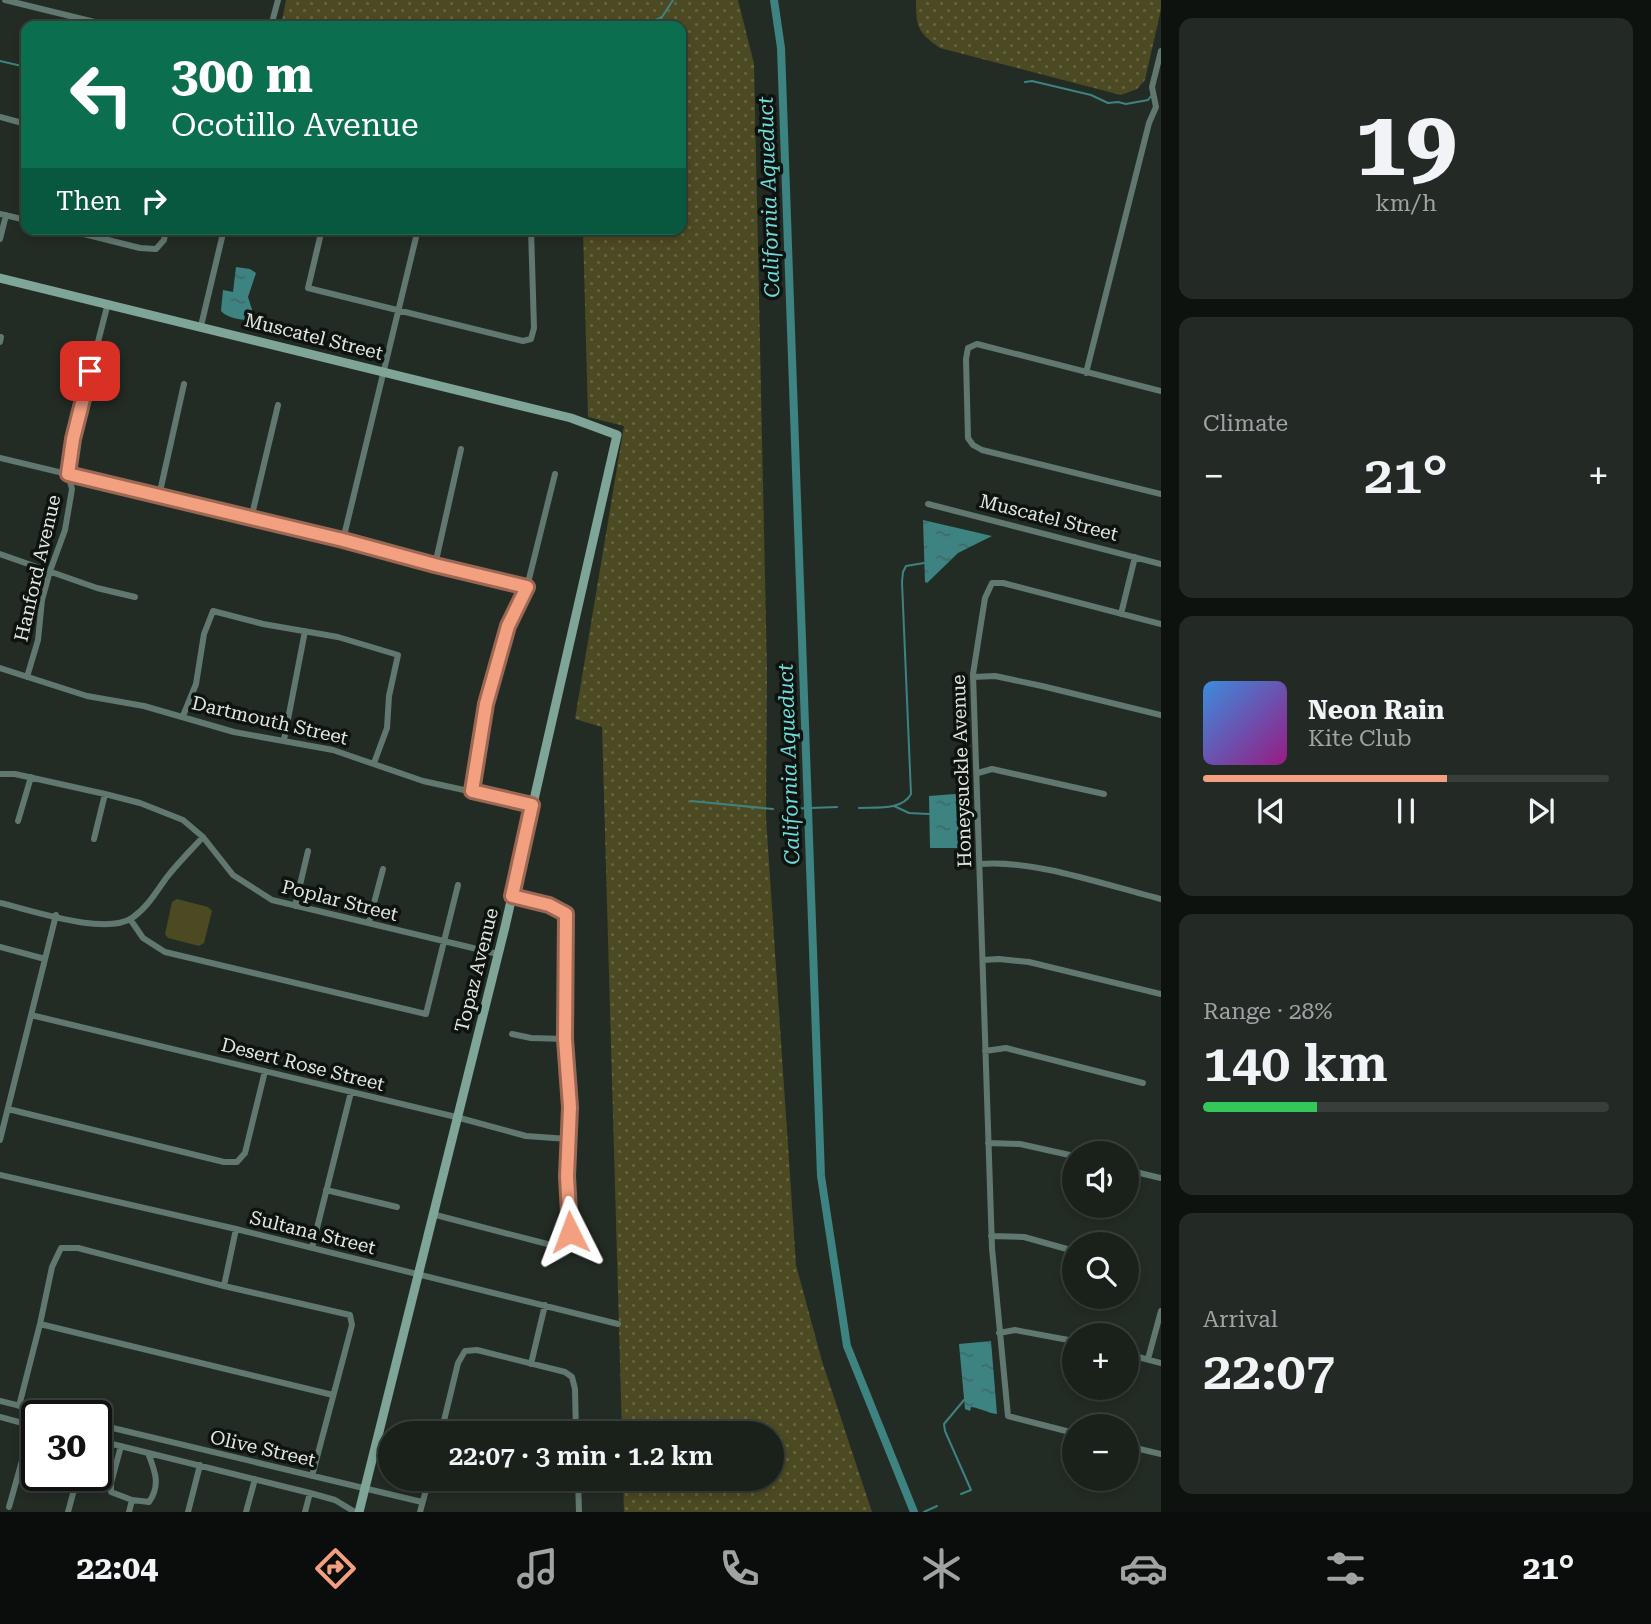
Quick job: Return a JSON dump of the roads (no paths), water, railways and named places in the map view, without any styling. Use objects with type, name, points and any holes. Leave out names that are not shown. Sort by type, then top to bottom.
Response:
[{"type":"street","points":[[5,0],[91,21]]},
{"type":"street","points":[[272,21],[278,0]]},
{"type":"street","points":[[1087,373],[1149,123],[1156,107],[1153,87],[1161,51]]},
{"type":"street","points":[[0,117],[21,123]]},
{"type":"street","points":[[1152,119],[1161,117]]},
{"type":"street","points":[[0,239],[3,214],[21,219]]},
{"type":"street","points":[[88,235],[140,248],[156,249],[165,235]]},
{"type":"street","points":[[201,326],[223,235]]},
{"type":"street","points":[[321,235],[308,288],[523,341],[531,339],[534,328],[531,235]]},
{"type":"street","points":[[343,540],[417,235]]},
{"type":"street","name":"Muscatel Street","points":[[0,278],[571,418],[617,435]]},
{"type":"street","name":"Hanford Avenue","points":[[27,677],[38,640],[42,600],[65,530],[72,489],[68,474],[73,439],[108,303]]},
{"type":"street","points":[[1161,391],[977,344],[968,348],[965,359],[968,438],[973,445],[982,450],[1161,494]]},
{"type":"street","points":[[159,496],[184,384]]},
{"type":"street","points":[[251,519],[278,405]]},
{"type":"street","name":"Topaz Avenue","points":[[357,1512],[498,954],[617,435]]},
{"type":"street","points":[[435,565],[461,450]]},
{"type":"street","points":[[0,458],[527,587]]},
{"type":"street","points":[[472,791],[486,704],[508,626],[527,587],[555,474]]},
{"type":"street","name":"Muscatel Street","points":[[928,504],[1161,564]]},
{"type":"street","points":[[0,554],[97,588],[135,597]]},
{"type":"street","points":[[1135,557],[1121,614],[1161,624]]},
{"type":"street","name":"Honeysuckle Avenue","points":[[1062,1430],[1008,1416],[991,1236],[973,677],[985,598],[992,583],[1003,583],[1121,614]]},
{"type":"street","points":[[183,716],[197,684],[204,634],[213,611],[263,624],[338,637],[398,655],[388,696],[387,728],[374,763]]},
{"type":"street","points":[[284,740],[305,631]]},
{"type":"street","name":"Dartmouth Street","points":[[0,668],[87,696],[144,706],[234,732],[333,750],[423,781],[532,805]]},
{"type":"street","points":[[973,677],[995,676],[1161,716]]},
{"type":"street","points":[[978,773],[992,769],[1104,794]]},
{"type":"street","name":"Poplar Street","points":[[0,774],[31,777],[105,794],[140,803],[183,820],[203,837],[233,875],[272,900],[498,954]]},
{"type":"street","points":[[18,821],[31,777]]},
{"type":"street","points":[[94,839],[105,794]]},
{"type":"street","points":[[0,903],[105,926],[130,919],[151,900],[203,837]]},
{"type":"street","points":[[295,906],[307,850]]},
{"type":"street","points":[[980,864],[1002,862],[1161,899]]},
{"type":"street","points":[[369,922],[383,869]]},
{"type":"street","points":[[130,919],[143,938],[165,952],[426,1014],[458,885]]},
{"type":"street","points":[[432,1214],[555,1246],[566,1245],[570,1232],[567,1176],[570,1107],[565,1039],[566,914],[549,905],[512,896]]},
{"type":"street","points":[[0,1140],[56,915]]},
{"type":"street","points":[[0,947],[45,959]]},
{"type":"street","points":[[983,960],[999,958],[1028,962],[1161,994]]},
{"type":"street","name":"Desert Rose Street","points":[[31,1014],[526,1136],[568,1139]]},
{"type":"street","points":[[512,1034],[531,1038],[565,1039]]},
{"type":"street","points":[[985,1051],[1006,1048],[1143,1083]]},
{"type":"street","points":[[8,1109],[224,1162],[237,1162],[245,1153],[265,1071]]},
{"type":"street","points":[[312,1248],[351,1091]]},
{"type":"street","points":[[988,1143],[1020,1144],[1062,1153]]},
{"type":"street","points":[[1139,1173],[1161,1178]]},
{"type":"street","name":"Sultana Street","points":[[0,1175],[236,1229],[618,1324]]},
{"type":"street","points":[[326,1190],[397,1207]]},
{"type":"street","points":[[224,1286],[236,1229]]},
{"type":"street","points":[[991,1236],[1024,1237],[1062,1248]]},
{"type":"street","points":[[0,1401],[19,1406],[52,1267],[61,1248],[78,1248],[350,1315],[352,1325],[312,1476]]},
{"type":"street","points":[[531,1364],[545,1305]]},
{"type":"street","points":[[1148,1359],[1161,1311]]},
{"type":"street","points":[[40,1324],[333,1395]]},
{"type":"street","points":[[999,1333],[1015,1330],[1062,1339]]},
{"type":"street","points":[[445,1421],[457,1363],[465,1352],[477,1350],[565,1372],[572,1377],[576,1421]]},
{"type":"street","points":[[1139,1357],[1161,1363]]},
{"type":"street","points":[[0,1417],[21,1423]]},
{"type":"street","name":"Olive Street","points":[[112,1428],[422,1502]]},
{"type":"street","name":"Olive Street","points":[[112,1444],[310,1493],[335,1500],[357,1512]]},
{"type":"street","points":[[121,1446],[111,1492],[132,1500],[151,1500],[158,1478],[148,1453]]},
{"type":"street","points":[[1139,1449],[1161,1454]]},
{"type":"street","points":[[188,1512],[200,1465]]},
{"type":"street","points":[[9,1507],[21,1468]]},
{"type":"street","points":[[246,1512],[255,1479]]},
{"type":"street","points":[[68,1512],[74,1491]]},
{"type":"street","points":[[420,1512],[425,1491]]},
{"type":"street","points":[[578,1491],[579,1512]]},
{"type":"street","points":[[305,1512],[310,1493]]},
{"type":"street","points":[[129,1512],[132,1500]]},
{"type":"water","points":[[236,267],[250,269],[256,273],[248,297],[255,319],[236,319],[221,311],[223,290],[233,292]]},
{"type":"water","points":[[923,520],[992,536],[958,553],[927,583]]},
{"type":"water","points":[[968,793],[970,848],[930,848],[929,796]]},
{"type":"water","points":[[991,1341],[997,1414],[971,1407],[970,1411],[965,1409],[959,1344]]},
{"type":"waterway","points":[[654,21],[662,17],[673,0]]},
{"type":"waterway","name":"California Aqueduct","points":[[774,0],[781,48],[821,1176],[847,1346],[914,1512]]},
{"type":"waterway","points":[[0,61],[21,66]]},
{"type":"waterway","points":[[1025,82],[1032,81],[1091,95],[1108,103],[1126,104],[1148,100],[1151,96]]},
{"type":"waterway","points":[[859,808],[895,806],[911,794],[902,582],[906,566],[924,563]]},
{"type":"waterway","points":[[691,801],[773,809]]},
{"type":"waterway","points":[[894,806],[909,813],[929,814]]},
{"type":"waterway","name":"California Aqueduct","points":[[784,809],[837,807]]},
{"type":"waterway","points":[[961,1494],[971,1490],[944,1424],[964,1400]]},
{"type":"waterway","points":[[924,1512],[937,1506]]}]
